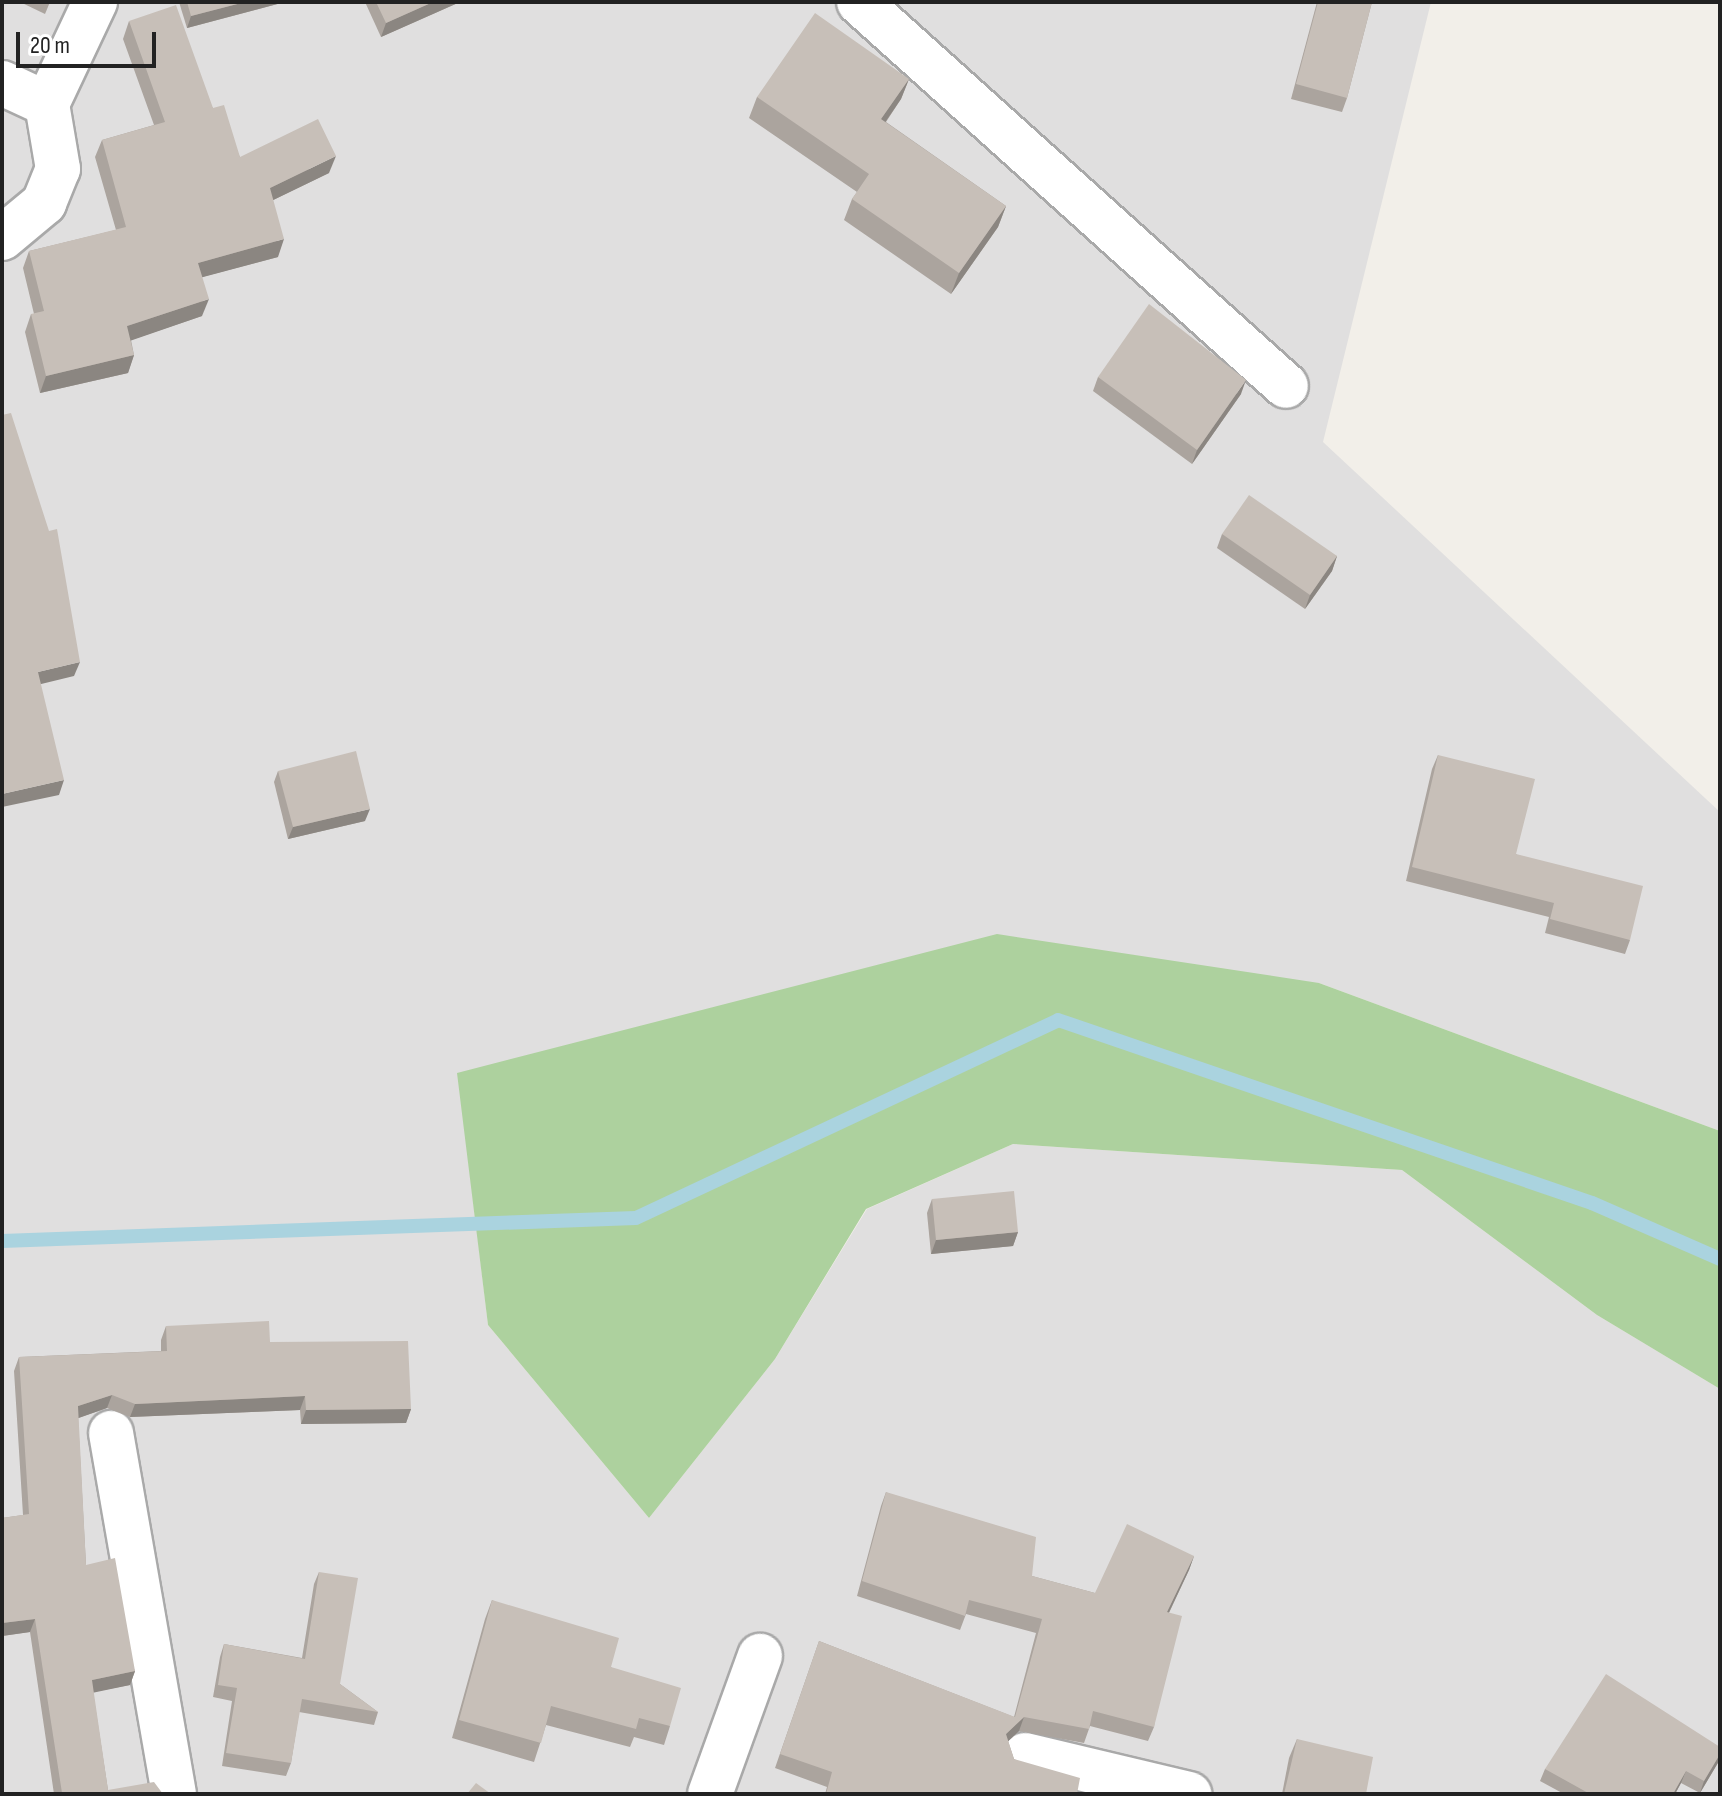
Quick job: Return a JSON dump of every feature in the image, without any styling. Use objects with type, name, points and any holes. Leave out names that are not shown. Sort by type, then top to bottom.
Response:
[{"type":"street","points":[[2,238],[44,203],[58,169],[47,104],[95,2]]},
{"type":"street","points":[[859,2],[1286,386]]},
{"type":"street","points":[[2,83],[47,104]]},
{"type":"street","points":[[111,1433],[174,1794]]},
{"type":"street","points":[[710,1794],[760,1656]]},
{"type":"street","points":[[1025,1755],[1189,1794]]},
{"type":"shaded area","points":[[2,2],[1431,2],[1323,442],[1720,812],[1720,1131],[1319,983],[458,1073],[488,1325],[649,1518],[775,1359],[867,1209],[1013,1144],[1402,1170],[1597,1315],[1720,1389],[1720,1794],[2,1794]]},
{"type":"green space","points":[[997,934],[1319,983],[1720,1131],[1720,1389],[1597,1315],[1402,1170],[1013,1144],[866,1209],[775,1359],[649,1518],[488,1325],[457,1073]]},
{"type":"building","points":[[187,2],[245,2],[191,16]]},
{"type":"building","points":[[376,2],[433,2],[386,23]]},
{"type":"building","points":[[1318,2],[1372,2],[1347,98],[1296,84]]},
{"type":"building","points":[[176,5],[213,108],[224,105],[240,157],[318,119],[336,156],[270,188],[284,239],[198,263],[209,299],[127,326],[134,355],[46,376],[31,314],[44,311],[29,251],[126,227],[102,140],[165,122],[129,21]]},
{"type":"building","points":[[815,13],[909,79],[881,119],[1006,206],[959,273],[852,199],[869,174],[757,97]]},
{"type":"building","points":[[1149,304],[1246,380],[1197,450],[1098,377]]},
{"type":"building","points":[[11,413],[49,531],[57,529],[80,662],[38,672],[64,780],[2,794],[2,415]]},
{"type":"building","points":[[1249,495],[1337,556],[1310,595],[1222,534]]},
{"type":"building","points":[[356,751],[370,809],[293,827],[278,771]]},
{"type":"building","points":[[1438,755],[1535,779],[1516,854],[1643,886],[1630,940],[1550,919],[1554,903],[1412,867]]},
{"type":"building","points":[[1014,1191],[1018,1232],[936,1240],[932,1199]]},
{"type":"building","points":[[269,1321],[270,1342],[408,1341],[411,1409],[306,1410],[305,1396],[135,1404],[112,1395],[78,1406],[86,1565],[115,1558],[135,1671],[92,1680],[108,1790],[154,1782],[163,1794],[60,1794],[35,1619],[2,1623],[2,1518],[29,1514],[19,1357],[167,1351],[166,1326]]},
{"type":"building","points":[[886,1492],[1036,1537],[1032,1576],[1095,1593],[1127,1524],[1194,1556],[1167,1612],[1182,1616],[1154,1727],[1093,1711],[1089,1729],[1024,1717],[1006,1734],[1014,1759],[1080,1778],[1077,1794],[826,1794],[832,1772],[780,1754],[819,1641],[1015,1717],[1042,1619],[969,1600],[965,1616],[862,1581]]},
{"type":"building","points":[[319,1572],[358,1578],[340,1684],[378,1712],[302,1699],[291,1763],[226,1753],[237,1688],[218,1685],[224,1644],[305,1659]]},
{"type":"building","points":[[492,1600],[619,1638],[611,1667],[681,1688],[670,1726],[639,1718],[636,1729],[551,1706],[541,1743],[459,1720]]},
{"type":"building","points":[[1606,1674],[1720,1747],[1720,1754],[1704,1781],[1686,1771],[1673,1794],[1590,1794],[1545,1769]]},
{"type":"building","points":[[1297,1739],[1373,1757],[1366,1794],[1284,1794]]},
{"type":"building","points":[[476,1783],[491,1794],[467,1794]]},
{"type":"waterway","points":[[2,1241],[636,1218],[1058,1020],[1592,1203],[1720,1259]]}]
